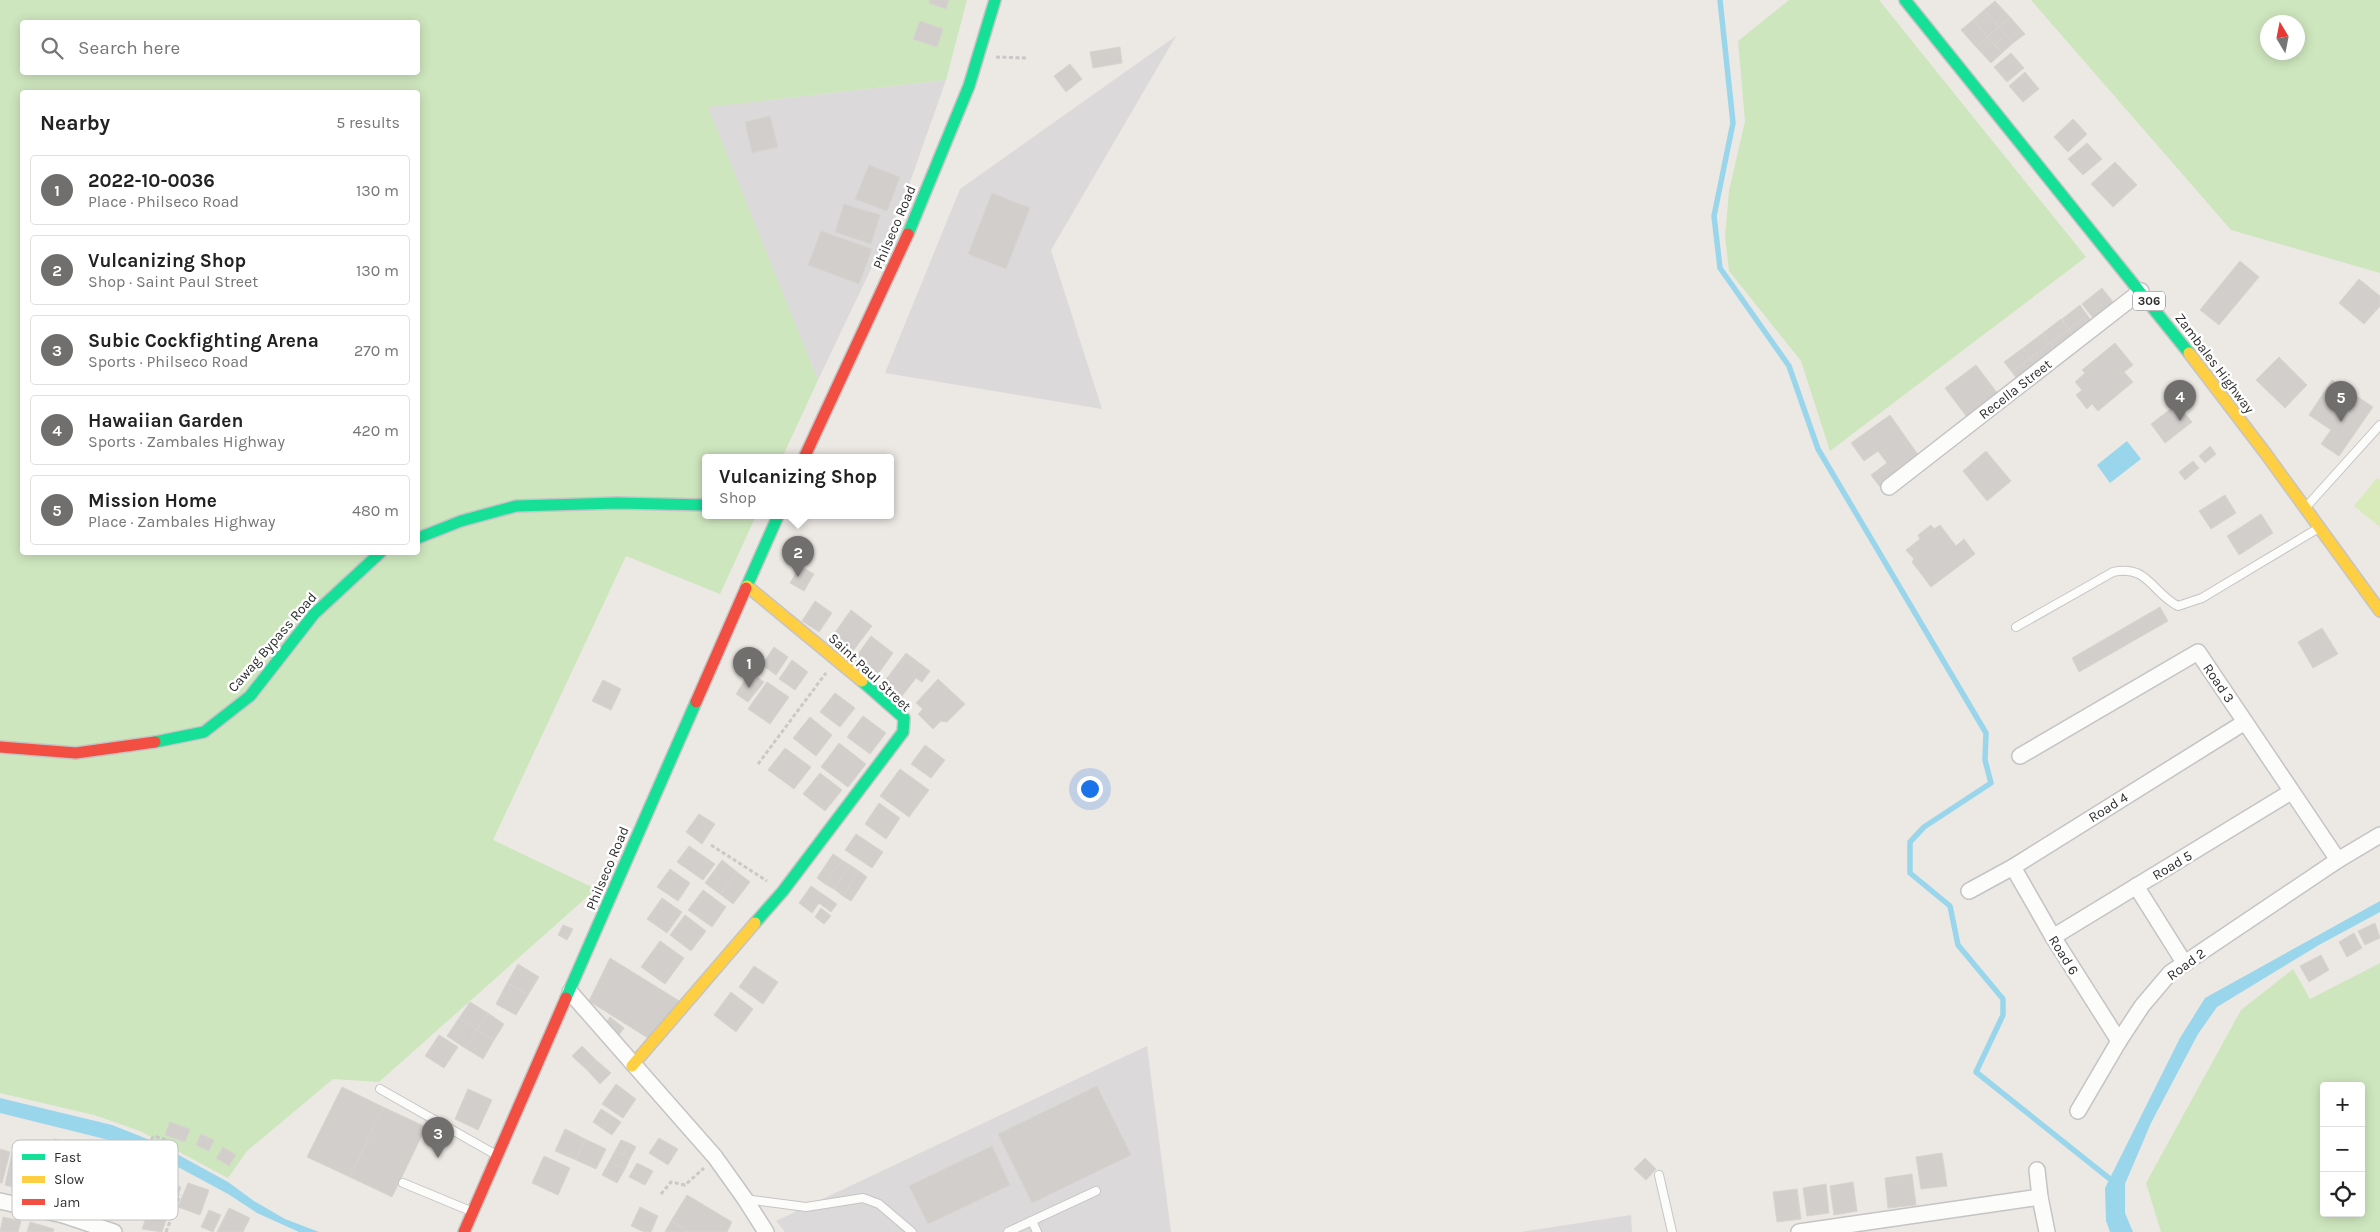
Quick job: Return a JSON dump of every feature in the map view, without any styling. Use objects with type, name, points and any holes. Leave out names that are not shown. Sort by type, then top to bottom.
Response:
[{"type":"street","name":"Philseco Road","points":[[806,454],[900,254],[970,86],[995,0]]},
{"type":"street","name":"Zambales Highway","points":[[1905,0],[2141,291],[2306,507],[2319,528],[2380,611]]},
{"type":"street","name":"Recella Street","points":[[1889,486],[2141,291]]},
{"type":"street","points":[[420,537],[462,521],[516,506],[617,503],[702,505]]},
{"type":"street","name":"Philseco Road","points":[[464,1232],[777,519]]},
{"type":"street","name":"Cawag Bypass Road","points":[[0,748],[76,753],[147,744],[204,732],[250,696],[314,614],[377,555]]},
{"type":"street","name":"Saint Paul Street","points":[[747,586],[836,658],[904,718],[903,732],[782,891]]},
{"type":"street","name":"Road 3","points":[[2020,756],[2198,652],[2338,860]]},
{"type":"street","name":"Road 4","points":[[1969,891],[2013,866],[2245,722]]},
{"type":"street","name":"Road 5","points":[[2053,937],[2291,792]]},
{"type":"street","name":"Road 2","points":[[2078,1110],[2118,1041],[2142,1006],[2170,973],[2338,860],[2380,835]]},
{"type":"street","name":"Road 6","points":[[2013,866],[2053,937],[2118,1041]]},
{"type":"street","points":[[2136,886],[2184,964]]},
{"type":"street","points":[[632,1066],[782,891]]},
{"type":"street","points":[[570,992],[632,1066],[715,1157],[745,1198],[766,1232]]},
{"type":"street","points":[[2037,1170],[2047,1232]]},
{"type":"street","points":[[1799,1232],[2040,1197]]},
{"type":"street","points":[[78,1220],[113,1232]]},
{"type":"lane","points":[[2306,507],[2380,425]]},
{"type":"lane","points":[[2016,627],[2113,572],[2123,570],[2145,575],[2168,601],[2178,606],[2202,598],[2319,528]]},
{"type":"lane","points":[[380,1089],[498,1156]]},
{"type":"lane","points":[[1659,1174],[1672,1232]]},
{"type":"lane","points":[[403,1183],[474,1212]]},
{"type":"lane","points":[[1008,1232],[1096,1191]]},
{"type":"lane","points":[[745,1198],[806,1207],[863,1198],[879,1204],[912,1232]]},
{"type":"lane","points":[[1032,1221],[1037,1232]]},
{"type":"path","points":[[978,56],[1026,58]]},
{"type":"path","points":[[758,764],[836,658]]},
{"type":"path","points":[[711,845],[782,891]]},
{"type":"path","points":[[151,1140],[154,1136],[168,1140]]},
{"type":"path","points":[[661,1194],[671,1182],[685,1185],[715,1157]]},
{"type":"path","points":[[178,1200],[180,1195]]},
{"type":"path","points":[[113,1232],[117,1220]]},
{"type":"path","points":[[166,1232],[171,1220]]},
{"type":"shaded area","points":[[1176,36],[1051,250],[1102,409],[885,373],[960,189]]},
{"type":"shaded area","points":[[946,80],[903,202],[818,380],[707,107]]},
{"type":"shaded area","points":[[1147,1046],[1171,1232],[785,1232],[776,1221]]},
{"type":"shaded area","points":[[1631,1215],[1632,1232],[1521,1232]]},
{"type":"green space","points":[[0,0],[967,0],[946,80],[708,107],[818,380],[784,454],[702,454],[702,519],[755,519],[720,594],[626,556],[493,840],[596,889],[379,1082],[333,1079],[247,1151],[228,1178],[178,1151],[178,1140],[157,1140],[140,1131],[94,1115],[0,1093]]},
{"type":"green space","points":[[1789,0],[1879,0],[2086,257],[1830,451],[1801,361],[1729,271],[1725,237],[1729,191],[1745,121],[1738,41]]},
{"type":"green space","points":[[2031,0],[2380,0],[2380,273],[2231,230]]},
{"type":"green space","points":[[2377,478],[2380,480],[2380,527],[2354,506]]},
{"type":"green space","points":[[2380,963],[2380,1232],[2161,1232],[2146,1183],[2241,1010],[2293,969],[2310,999]]},
{"type":"water","points":[[2127,441],[2141,459],[2110,483],[2097,465]]},
{"type":"water","points":[[2380,901],[2380,912],[2319,945],[2217,1007],[2198,1034],[2151,1123],[2125,1184],[2125,1213],[2133,1232],[2110,1232],[2106,1221],[2105,1188],[2180,1038],[2205,998]]},
{"type":"water","points":[[0,1098],[112,1125],[150,1140],[109,1140],[0,1113]]},
{"type":"water","points":[[178,1155],[228,1182],[254,1201],[285,1219],[319,1232],[299,1232],[257,1213],[228,1194],[178,1167]]},
{"type":"building","points":[[930,0],[949,0],[946,9],[929,3]]},
{"type":"building","points":[[1995,1],[2010,17],[1999,27],[1984,10]]},
{"type":"building","points":[[1984,10],[1999,27],[1987,37],[1973,20]]},
{"type":"building","points":[[2010,17],[2025,34],[2013,43],[1999,27]]},
{"type":"building","points":[[1973,20],[1987,37],[1976,47],[1961,30]]},
{"type":"building","points":[[920,21],[943,29],[937,47],[913,39]]},
{"type":"building","points":[[1999,27],[2006,35],[1995,45],[1987,37]]},
{"type":"building","points":[[2006,35],[2013,43],[2002,53],[1995,45]]},
{"type":"building","points":[[1987,37],[2002,53],[1991,63],[1976,47]]},
{"type":"building","points":[[1120,47],[1122,63],[1093,68],[1090,52]]},
{"type":"building","points":[[2011,53],[2024,68],[2007,82],[1994,67]]},
{"type":"building","points":[[1070,64],[1082,79],[1066,92],[1054,76]]},
{"type":"building","points":[[2025,72],[2039,89],[2023,102],[2009,86]]},
{"type":"building","points":[[770,116],[778,147],[752,153],[745,122]]},
{"type":"building","points":[[2073,119],[2087,134],[2068,152],[2054,137]]},
{"type":"building","points":[[2087,143],[2102,159],[2083,175],[2068,159]]},
{"type":"building","points":[[2115,162],[2137,185],[2113,207],[2091,184]]},
{"type":"building","points":[[869,165],[900,177],[887,211],[855,199]]},
{"type":"building","points":[[992,193],[1030,208],[1006,269],[968,254]]},
{"type":"building","points":[[844,204],[880,215],[871,244],[835,232]]},
{"type":"building","points":[[821,231],[872,249],[859,284],[808,265]]},
{"type":"building","points":[[2240,261],[2259,277],[2219,325],[2200,310]]},
{"type":"building","points":[[2359,279],[2380,296],[2380,306],[2364,324],[2339,303]]},
{"type":"building","points":[[2102,288],[2117,307],[2097,323],[2082,304]]},
{"type":"building","points":[[2080,305],[2087,315],[2069,329],[2062,319]]},
{"type":"building","points":[[2087,315],[2095,325],[2077,339],[2069,329]]},
{"type":"building","points":[[2061,319],[2069,329],[2050,343],[2043,333]]},
{"type":"building","points":[[2069,329],[2076,339],[2058,353],[2050,343]]},
{"type":"building","points":[[2043,333],[2050,343],[2030,358],[2023,348]]},
{"type":"building","points":[[2050,343],[2058,353],[2038,368],[2030,358]]},
{"type":"building","points":[[2115,343],[2133,365],[2124,372],[2133,382],[2098,411],[2092,404],[2087,409],[2076,395],[2082,390],[2075,382],[2085,373],[2082,370]]},
{"type":"building","points":[[2023,348],[2030,358],[2012,372],[2004,362]]},
{"type":"building","points":[[2279,357],[2307,385],[2285,408],[2256,380]]},
{"type":"building","points":[[2030,358],[2038,368],[2019,382],[2012,372]]},
{"type":"building","points":[[1976,365],[1998,394],[1967,417],[1945,388]]},
{"type":"building","points":[[2332,380],[2373,407],[2339,456],[2321,444],[2331,430],[2309,415]]},
{"type":"building","points":[[2177,404],[2192,422],[2165,443],[2151,424]]},
{"type":"building","points":[[1890,415],[1921,459],[1880,487],[1871,475],[1887,463],[1878,451],[1864,461],[1851,443]]},
{"type":"building","points":[[2210,446],[2216,454],[2205,463],[2199,456]]},
{"type":"building","points":[[1986,451],[2011,481],[1987,501],[1963,471]]},
{"type":"building","points":[[2193,461],[2199,468],[2185,480],[2179,472]]},
{"type":"building","points":[[2225,495],[2236,513],[2211,529],[2199,511]]},
{"type":"building","points":[[2261,514],[2273,533],[2239,555],[2227,536]]},
{"type":"building","points":[[1931,525],[1934,529],[1940,525],[1956,546],[1964,539],[1975,554],[1931,587],[1912,562],[1914,559],[1906,550],[1920,539],[1918,535]]},
{"type":"building","points":[[800,566],[814,574],[804,591],[790,583]]},
{"type":"building","points":[[815,601],[832,613],[819,632],[802,621]]},
{"type":"building","points":[[2160,607],[2168,621],[2079,672],[2072,658]]},
{"type":"building","points":[[851,610],[872,626],[849,656],[829,641]]},
{"type":"building","points":[[2322,628],[2338,654],[2313,668],[2298,642]]},
{"type":"building","points":[[871,636],[893,653],[873,681],[850,665]]},
{"type":"building","points":[[774,647],[788,657],[776,675],[762,665]]},
{"type":"building","points":[[906,653],[930,671],[922,682],[916,678],[899,700],[881,686]]},
{"type":"building","points":[[792,660],[808,672],[795,690],[779,679]]},
{"type":"building","points":[[750,672],[764,682],[748,702],[736,694]]},
{"type":"building","points":[[938,679],[965,704],[947,722],[941,721],[933,729],[918,714],[923,709],[916,703]]},
{"type":"building","points":[[603,680],[621,689],[611,710],[592,701]]},
{"type":"building","points":[[767,682],[789,697],[770,724],[748,709]]},
{"type":"building","points":[[835,693],[855,708],[840,727],[820,712]]},
{"type":"building","points":[[863,716],[886,733],[870,754],[847,737]]},
{"type":"building","points":[[810,717],[832,735],[816,756],[793,738]]},
{"type":"building","points":[[839,743],[866,764],[848,787],[821,767]]},
{"type":"building","points":[[925,745],[945,760],[931,778],[911,764]]},
{"type":"building","points":[[785,748],[811,767],[794,789],[768,770]]},
{"type":"building","points":[[900,769],[929,790],[909,817],[880,796]]},
{"type":"building","points":[[820,773],[842,790],[825,811],[803,794]]},
{"type":"building","points":[[879,803],[900,818],[886,839],[865,824]]},
{"type":"building","points":[[699,814],[715,824],[702,844],[686,832]]},
{"type":"building","points":[[856,834],[883,852],[872,868],[845,850]]},
{"type":"building","points":[[689,846],[715,864],[703,880],[677,862]]},
{"type":"building","points":[[833,854],[842,860],[825,884],[817,878]]},
{"type":"building","points":[[722,860],[737,872],[720,894],[705,883]]},
{"type":"building","points":[[842,860],[850,865],[834,889],[825,884]]},
{"type":"building","points":[[850,865],[859,871],[843,896],[834,889]]},
{"type":"building","points":[[670,869],[690,883],[678,901],[657,887]]},
{"type":"building","points":[[859,871],[867,877],[851,901],[843,896]]},
{"type":"building","points":[[737,872],[750,882],[733,904],[720,894]]},
{"type":"building","points":[[811,886],[837,904],[831,912],[819,903],[812,913],[799,903]]},
{"type":"building","points":[[703,890],[726,907],[712,927],[688,910]]},
{"type":"building","points":[[662,898],[682,912],[667,933],[647,919]]},
{"type":"building","points":[[821,908],[831,916],[824,924],[815,917]]},
{"type":"building","points":[[685,915],[706,931],[691,951],[670,935]]},
{"type":"building","points":[[2375,923],[2380,938],[2365,945],[2358,931]]},
{"type":"building","points":[[563,925],[573,929],[567,940],[558,935]]},
{"type":"building","points":[[2354,933],[2362,948],[2347,957],[2339,942]]},
{"type":"building","points":[[660,941],[684,958],[665,984],[641,967]]},
{"type":"building","points":[[2321,955],[2329,970],[2309,982],[2300,966]]},
{"type":"building","points":[[610,958],[681,1002],[651,1040],[589,1001]]},
{"type":"building","points":[[518,964],[539,977],[528,995],[507,983]]},
{"type":"building","points":[[754,966],[778,982],[763,1004],[739,987]]},
{"type":"building","points":[[507,983],[528,995],[516,1015],[496,1004]]},
{"type":"building","points":[[731,992],[753,1009],[736,1032],[714,1015]]},
{"type":"building","points":[[470,1002],[488,1013],[477,1030],[459,1018]]},
{"type":"building","points":[[488,1013],[504,1024],[494,1040],[477,1030]]},
{"type":"building","points":[[610,1017],[624,1028],[616,1039],[602,1028]]},
{"type":"building","points":[[459,1018],[477,1030],[465,1048],[447,1036]]},
{"type":"building","points":[[477,1030],[494,1040],[483,1059],[465,1048]]},
{"type":"building","points":[[439,1035],[458,1047],[444,1068],[425,1056]]},
{"type":"building","points":[[582,1046],[596,1060],[587,1070],[572,1056]]},
{"type":"building","points":[[596,1060],[611,1073],[600,1084],[587,1070]]},
{"type":"building","points":[[616,1084],[636,1099],[623,1118],[602,1104]]},
{"type":"building","points":[[1097,1086],[1131,1155],[1032,1203],[998,1134]]},
{"type":"building","points":[[342,1087],[383,1107],[350,1177],[307,1157]]},
{"type":"building","points":[[468,1089],[492,1100],[478,1130],[455,1119]]},
{"type":"building","points":[[383,1107],[426,1127],[392,1197],[350,1177]]},
{"type":"building","points":[[601,1109],[612,1116],[603,1129],[593,1122]]},
{"type":"building","points":[[612,1116],[621,1122],[612,1135],[603,1129]]},
{"type":"building","points":[[170,1122],[190,1129],[185,1142],[165,1135]]},
{"type":"building","points":[[565,1129],[585,1139],[576,1160],[555,1151]]},
{"type":"building","points":[[201,1134],[214,1140],[209,1151],[196,1145]]},
{"type":"building","points":[[659,1138],[678,1149],[668,1165],[649,1153]]},
{"type":"building","points":[[585,1139],[606,1149],[596,1169],[576,1160]]},
{"type":"building","points":[[621,1140],[629,1143],[623,1155],[615,1151]]},
{"type":"building","points":[[629,1143],[636,1147],[630,1158],[623,1155]]},
{"type":"building","points":[[992,1146],[1010,1185],[928,1224],[909,1186]]},
{"type":"building","points":[[223,1147],[236,1155],[229,1166],[216,1158]]},
{"type":"building","points":[[0,1149],[10,1152],[2,1183],[0,1183]]},
{"type":"building","points":[[615,1151],[630,1158],[625,1169],[609,1162]]},
{"type":"building","points":[[1942,1153],[1947,1186],[1921,1189],[1916,1157]]},
{"type":"building","points":[[12,1154],[12,1187],[5,1185]]},
{"type":"building","points":[[544,1156],[570,1168],[558,1195],[532,1183]]},
{"type":"building","points":[[1645,1158],[1656,1169],[1646,1180],[1634,1169]]},
{"type":"building","points":[[609,1162],[625,1169],[617,1183],[602,1175]]},
{"type":"building","points":[[637,1163],[653,1171],[645,1185],[629,1177]]},
{"type":"building","points":[[1912,1174],[1916,1205],[1888,1208],[1885,1178]]},
{"type":"building","points":[[1853,1182],[1857,1211],[1834,1215],[1830,1186]]},
{"type":"building","points":[[188,1183],[209,1190],[200,1215],[178,1207]]},
{"type":"building","points":[[1826,1184],[1829,1213],[1807,1216],[1803,1188]]},
{"type":"building","points":[[1797,1189],[1801,1219],[1777,1222],[1773,1192]]},
{"type":"building","points":[[687,1195],[732,1222],[727,1232],[689,1232],[671,1221]]},
{"type":"building","points":[[640,1207],[658,1216],[651,1232],[644,1232],[631,1226]]},
{"type":"building","points":[[229,1208],[250,1218],[243,1232],[217,1232]]},
{"type":"building","points":[[209,1210],[221,1215],[213,1232],[201,1227]]},
{"type":"building","points":[[3,1217],[21,1221],[18,1232],[0,1232]]},
{"type":"building","points":[[145,1220],[166,1220],[162,1232],[142,1229]]},
{"type":"building","points":[[671,1221],[689,1232],[665,1232]]},
{"type":"building","points":[[30,1222],[54,1229],[53,1232],[27,1232]]},
{"type":"waterway","points":[[1720,0],[1733,123],[1714,216],[1720,268],[1789,366],[1818,449],[1986,733],[1985,760],[1991,783],[1924,827],[1910,842],[1910,873],[1950,906],[1958,945],[2003,999],[2003,1015],[1976,1072],[2115,1183]]},
{"type":"traffic: fast","points":[[908,234],[969,86],[995,0]]},
{"type":"traffic: fast","points":[[1905,0],[2189,353]]},
{"type":"traffic: fast","points":[[420,537],[461,521],[516,506],[617,503],[702,505]]},
{"type":"traffic: fast","points":[[746,588],[777,519]]},
{"type":"traffic: fast","points":[[155,742],[204,732],[250,696],[314,614],[378,555]]},
{"type":"traffic: fast","points":[[755,923],[783,891],[903,732],[904,718],[862,681]]},
{"type":"traffic: fast","points":[[566,998],[696,702]]},
{"type":"traffic: slow","points":[[2189,353],[2266,454],[2380,611]]},
{"type":"traffic: slow","points":[[747,586],[862,681]]},
{"type":"traffic: slow","points":[[632,1066],[755,923]]},
{"type":"traffic: jam","points":[[806,454],[908,234]]},
{"type":"traffic: jam","points":[[696,702],[746,588]]},
{"type":"traffic: jam","points":[[0,747],[76,753],[155,742]]},
{"type":"traffic: jam","points":[[464,1232],[566,998]]},
{"type":"place","name":"Hawaiian Garden","points":[[2180,421]]},
{"type":"place","name":"Mission Home","points":[[2341,422]]},
{"type":"place","name":"Vulcanizing Shop","points":[[798,577]]},
{"type":"place","name":"2022-10-0036","points":[[749,688]]},
{"type":"place","name":"Subic Cockfighting Arena","points":[[438,1158]]}]
